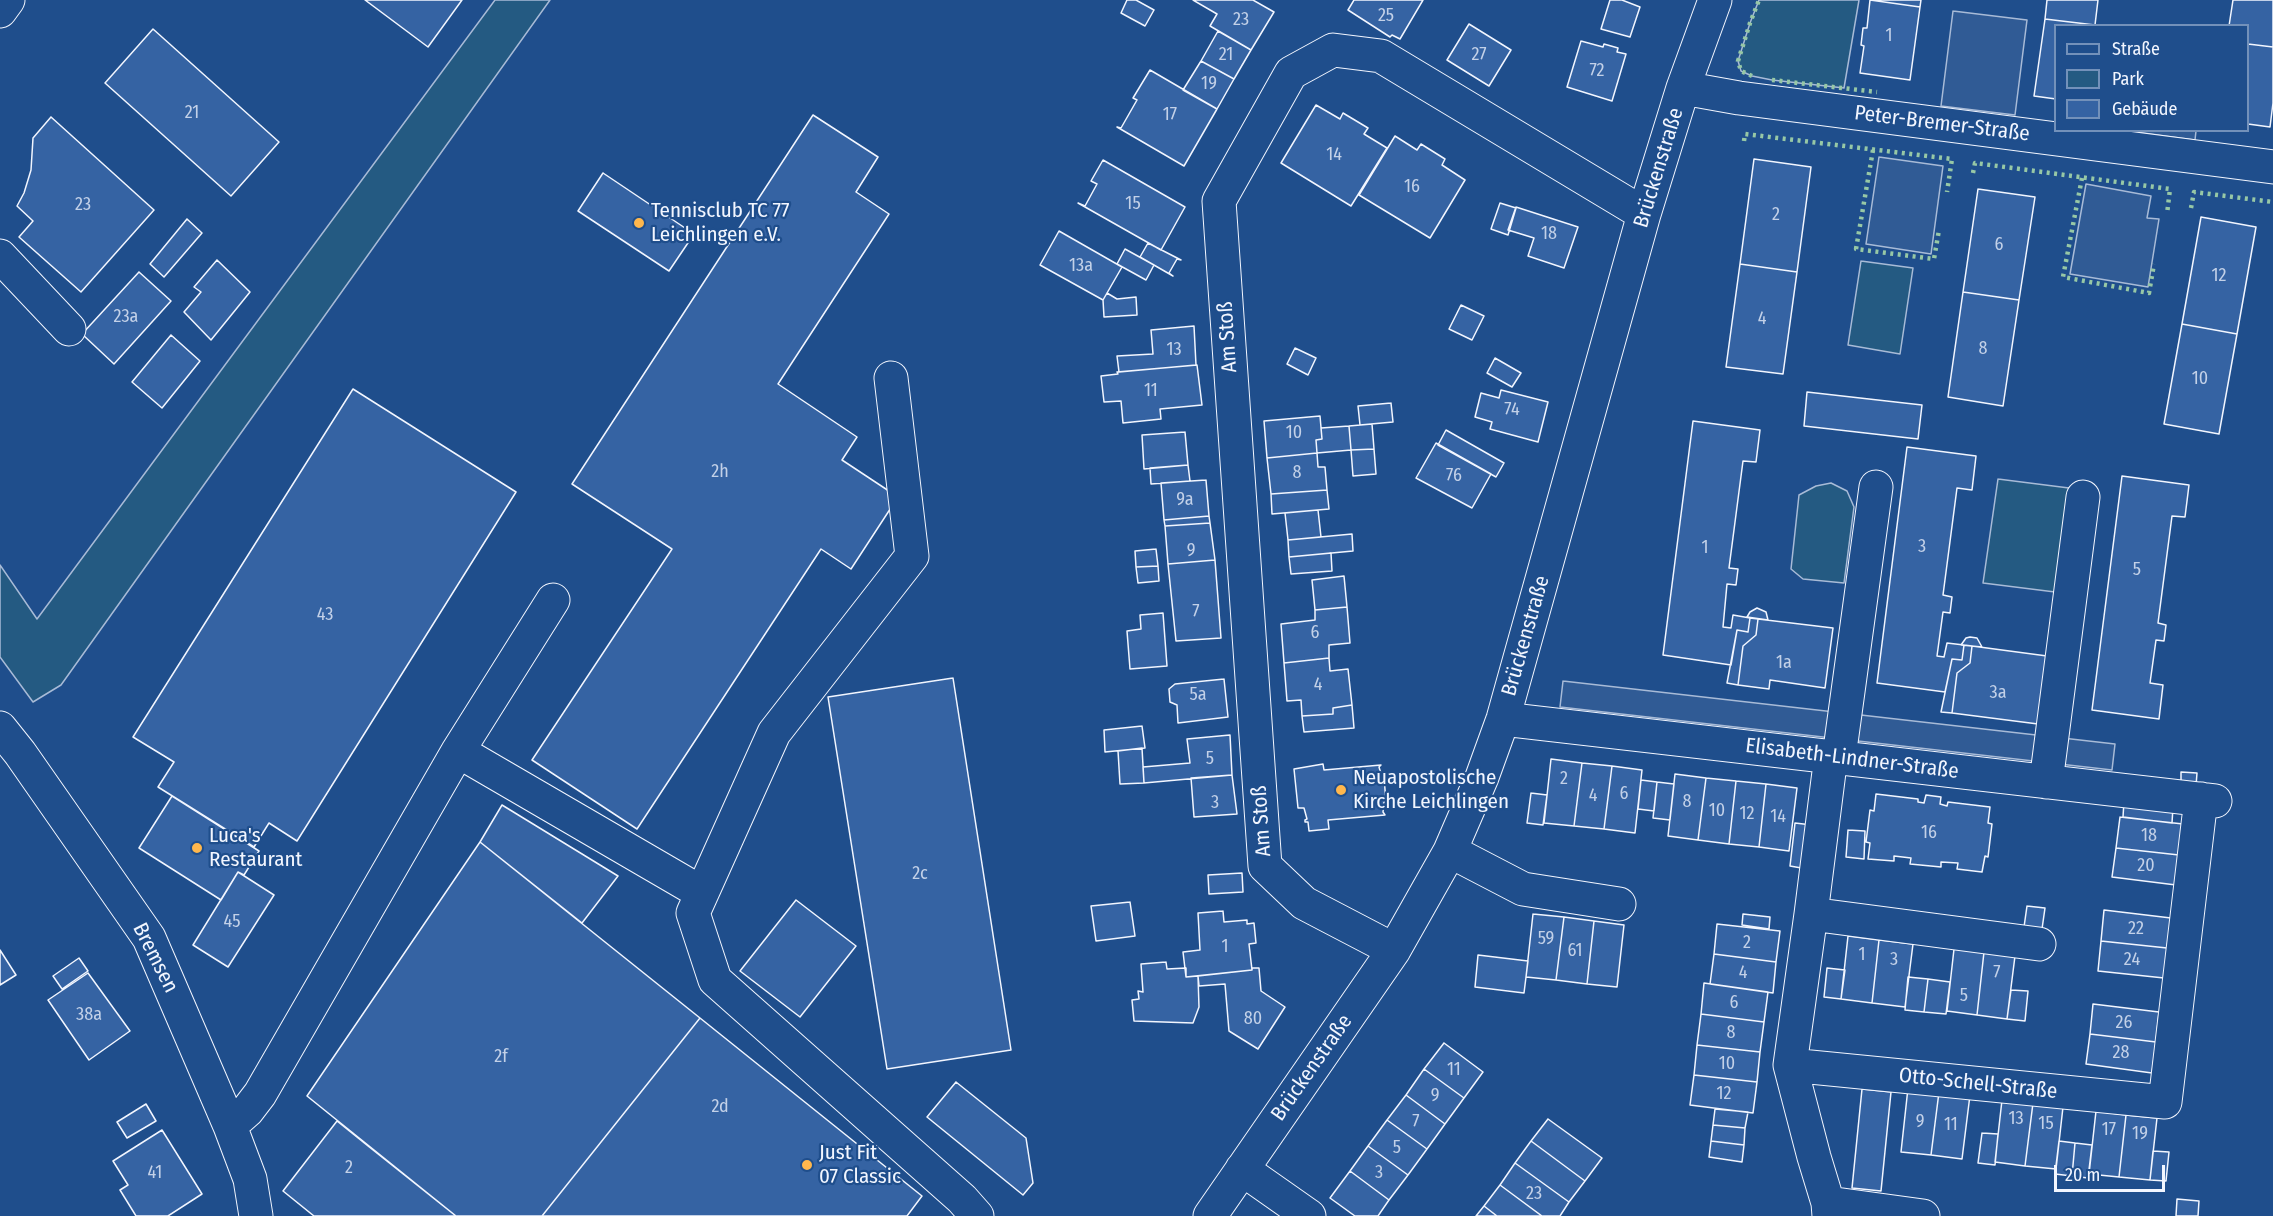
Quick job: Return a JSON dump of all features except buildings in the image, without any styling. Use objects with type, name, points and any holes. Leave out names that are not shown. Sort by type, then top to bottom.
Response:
[{"type":"street","points":[[0,11],[8,0]]},
{"type":"street","name":"Brückenstraße","points":[[1211,1215],[1394,951],[1450,851],[1482,777],[1503,719],[1644,214],[1683,88],[1715,0]]},
{"type":"street","name":"Am Stoß","points":[[1394,951],[1304,903],[1265,866],[1219,201],[1291,74],[1333,50],[1382,56],[1644,214]]},
{"type":"street","name":"Peter-Bremer-Straße","points":[[1683,88],[1739,98],[2273,167]]},
{"type":"street","points":[[0,256],[69,329]]},
{"type":"street","points":[[891,378],[912,556],[774,733],[693,913],[715,980],[962,1199],[976,1216]]},
{"type":"street","points":[[1876,487],[1790,1065],[1828,1209],[1923,1216]]},
{"type":"street","points":[[2046,782],[2083,497]]},
{"type":"street","points":[[230,1126],[247,1111],[260,1094],[458,751],[553,600]]},
{"type":"street","name":"Elisabeth-Lindner-Straße","points":[[1503,719],[2208,800],[2165,1102]]},
{"type":"street","name":"Bremsen","points":[[0,728],[20,753],[149,938],[230,1126],[250,1179],[256,1216]]},
{"type":"street","points":[[458,751],[702,893]]},
{"type":"street","points":[[1450,851],[1523,889],[1619,904]]},
{"type":"street","points":[[1811,914],[2038,944]]},
{"type":"street","name":"Otto-Schell-Straße","points":[[1790,1065],[2165,1102]]},
{"type":"street","points":[[1242,1169],[1310,1216]]},
{"type":"green space","points":[[495,0],[550,0],[61,685],[33,702],[0,657],[0,565],[37,619]]},
{"type":"green space","points":[[1759,0],[1859,0],[1844,88],[1772,80],[1741,71],[1738,61]]},
{"type":"green space","points":[[1861,261],[1913,268],[1900,354],[1848,345]]},
{"type":"green space","points":[[1998,479],[2069,488],[2055,592],[1983,583]]},
{"type":"green space","points":[[1831,483],[1847,491],[1854,507],[1844,583],[1803,579],[1791,569],[1799,495],[1816,486]]},
{"type":"shaded area","points":[[1953,11],[2027,20],[2015,115],[1941,106]]},
{"type":"shaded area","points":[[2136,132],[2196,132],[2195,140]]},
{"type":"shaded area","points":[[1879,157],[1943,166],[1931,254],[1866,244]]},
{"type":"shaded area","points":[[2086,184],[2151,196],[2147,218],[2159,219],[2148,287],[2070,274]]},
{"type":"shaded area","points":[[1563,681],[2115,744],[2112,770],[1560,707]]},
{"type":"hedge","points":[[1752,76],[1741,71],[1738,61],[1759,0]]},
{"type":"hedge","points":[[1772,80],[1877,92]]},
{"type":"hedge","points":[[1744,141],[1745,134],[1952,159],[1947,192]]},
{"type":"hedge","points":[[1873,150],[1856,249],[1934,259],[1939,230]]},
{"type":"hedge","points":[[1973,173],[1975,163],[2170,189],[2167,214]]},
{"type":"hedge","points":[[2082,178],[2063,277],[2149,293],[2154,264]]},
{"type":"hedge","points":[[2191,208],[2194,192],[2273,202]]},
{"type":"place","name":"Tennisclub TC 77 Leichlingen e.V.","points":[[639,223]]},
{"type":"place","name":"Neuapostolische Kirche Leichlingen","points":[[1341,790]]},
{"type":"place","name":"Luca's Restaurant","points":[[197,848]]},
{"type":"place","name":"Just Fit 07 Classic","points":[[807,1165]]}]
